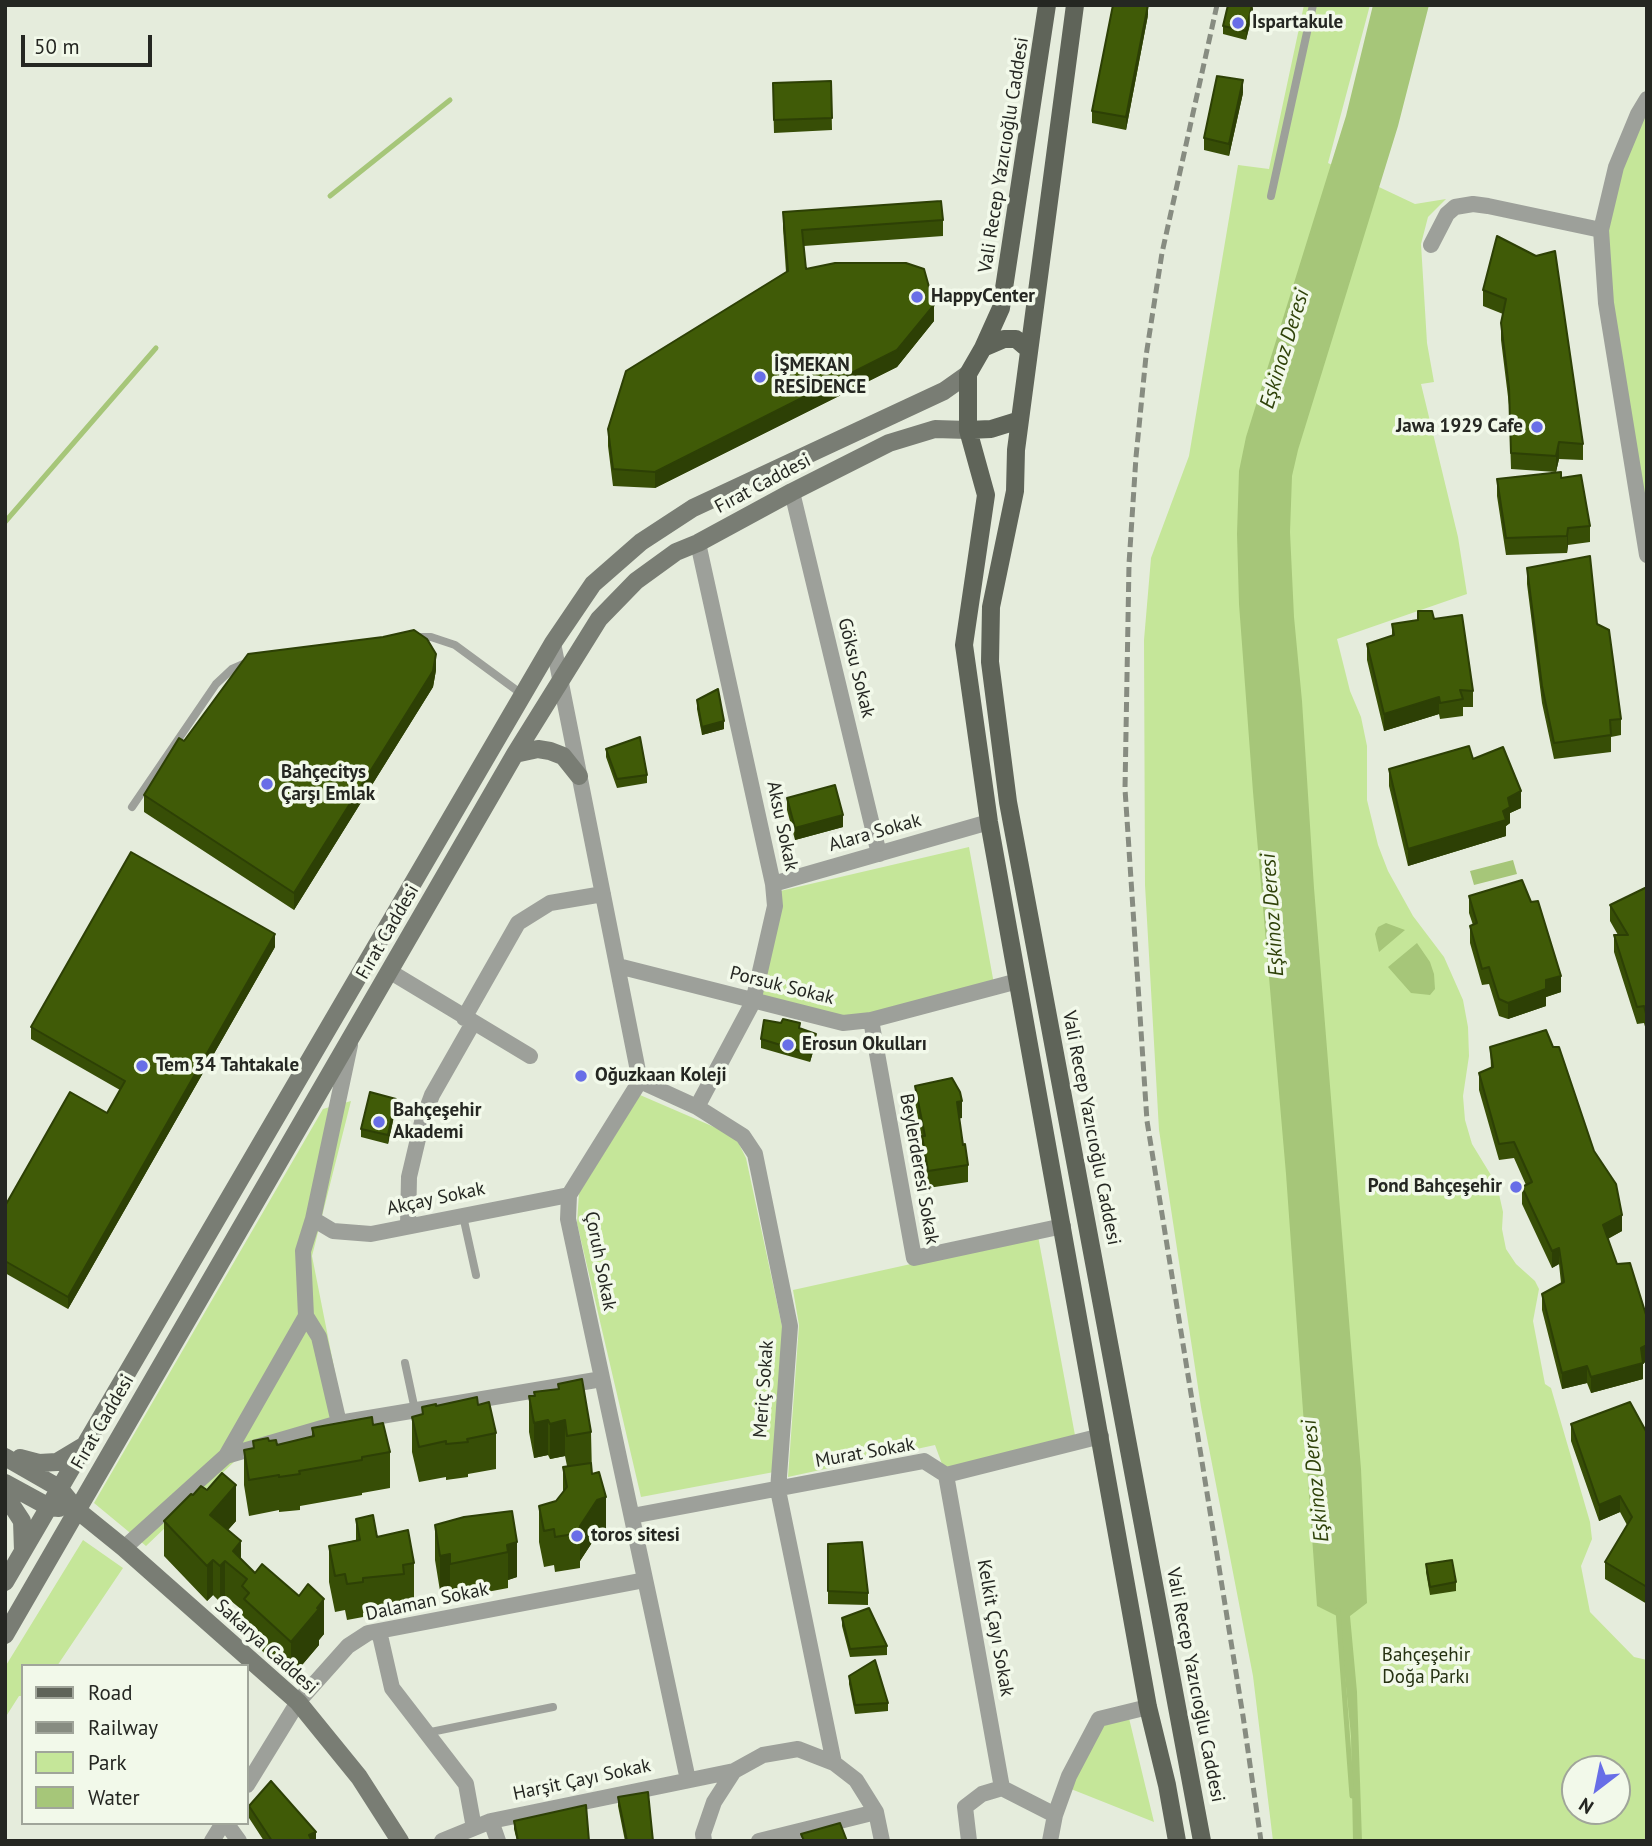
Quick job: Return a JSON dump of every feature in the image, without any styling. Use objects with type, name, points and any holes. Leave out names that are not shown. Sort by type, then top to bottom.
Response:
[{"type":"main road","name":"Vali Recep Yazıcıoğlu Caddesi","points":[[968,374],[1001,308],[1047,5]]},
{"type":"main road","points":[[1030,350],[1075,5]]},
{"type":"main road","points":[[983,348],[1004,339],[1016,339],[1030,350]]},
{"type":"main road","name":"Vali Recep Yazıcıoğlu Caddesi","points":[[1030,350],[1016,450],[1015,491],[991,607],[991,674],[1011,815],[1202,1841]]},
{"type":"main road","points":[[968,374],[968,430],[986,495],[964,646],[989,822],[1148,1707],[1177,1841]]},
{"type":"main road","name":"Fırat Caddesi","points":[[5,1582],[553,643],[593,584],[651,535],[693,508],[944,391],[968,374]]},
{"type":"main road","points":[[968,430],[991,429],[1020,420]]},
{"type":"main road","name":"Fırat Caddesi","points":[[5,1634],[515,754],[599,619],[636,580],[676,552],[698,543],[792,492],[889,443],[935,429],[968,430]]},
{"type":"main road","points":[[515,754],[538,749],[550,751],[563,756],[579,776]]},
{"type":"main road","name":"Fırat Caddesi","points":[[5,1455],[39,1463],[57,1462],[84,1445]]},
{"type":"main road","points":[[5,1455],[59,1488]]},
{"type":"main road","points":[[5,1483],[48,1507],[76,1510]]},
{"type":"main road","name":"Sakarya Caddesi","points":[[59,1488],[76,1510],[124,1548],[298,1702],[359,1777],[400,1841]]},
{"type":"main road","points":[[5,1495],[22,1521],[23,1551]]},
{"type":"street","points":[[1647,99],[1616,167],[1601,230],[1606,303],[1647,555]]},
{"type":"street","points":[[1431,245],[1447,214],[1455,207],[1473,204],[1601,230]]},
{"type":"street","name":"Göksu Sokak","points":[[792,492],[879,854]]},
{"type":"street","name":"Aksu Sokak","points":[[697,1107],[753,1002],[775,906],[773,884],[698,543]]},
{"type":"street","points":[[553,643],[640,1081]]},
{"type":"street","name":"Alara Sokak","points":[[773,884],[989,822]]},
{"type":"street","points":[[408,1226],[409,1177],[422,1122],[432,1095],[518,923],[550,903],[603,894]]},
{"type":"street","name":"Porsuk Sokak","points":[[618,966],[843,1023],[871,1020],[1018,981]]},
{"type":"street","points":[[389,971],[530,1056]]},
{"type":"street","name":"Beylerderesi Sokak","points":[[871,1020],[914,1258],[1063,1226]]},
{"type":"street","points":[[339,1423],[319,1336],[306,1316],[303,1251],[313,1219],[352,1038]]},
{"type":"street","name":"Meriç Sokak","points":[[640,1081],[697,1107],[743,1136],[755,1153],[790,1326],[778,1490],[834,1763]]},
{"type":"street","name":"Çoruh Sokak","points":[[640,1081],[569,1195],[568,1219],[688,1780]]},
{"type":"street","name":"Akçay Sokak","points":[[313,1219],[332,1231],[371,1234],[569,1195]]},
{"type":"street","points":[[124,1548],[226,1456],[306,1316]]},
{"type":"street","points":[[226,1456],[339,1423],[602,1379]]},
{"type":"street","points":[[946,1475],[1101,1436]]},
{"type":"street","name":"Murat Sokak","points":[[632,1516],[924,1461],[946,1475]]},
{"type":"street","name":"Kelkit Çayı Sokak","points":[[946,1475],[1002,1788]]},
{"type":"street","name":"Dalaman Sokak","points":[[248,1783],[298,1702],[348,1646],[368,1633],[645,1580]]},
{"type":"street","points":[[379,1631],[392,1688],[466,1784],[474,1828]]},
{"type":"street","points":[[1051,1841],[1055,1815],[1069,1776],[1099,1718],[1148,1707]]},
{"type":"street","name":"Harşit Çayı Sokak","points":[[442,1841],[491,1821],[734,1770],[763,1755],[797,1749],[834,1763]]},
{"type":"street","points":[[834,1763],[856,1780],[876,1812],[883,1841]]},
{"type":"street","points":[[704,1841],[702,1834],[714,1802],[734,1770]]},
{"type":"street","points":[[969,1841],[965,1807],[982,1794],[1002,1788],[1055,1815]]},
{"type":"street","points":[[759,1841],[876,1812]]},
{"type":"street","points":[[491,1821],[498,1841]]},
{"type":"street","points":[[212,1841],[223,1825]]},
{"type":"street","points":[[226,1825],[239,1841]]},
{"type":"lane","points":[[1271,196],[1313,5]]},
{"type":"lane","points":[[405,638],[430,638],[455,645],[523,695]]},
{"type":"lane","points":[[132,807],[216,684],[232,669],[254,660]]},
{"type":"lane","points":[[463,1214],[476,1275]]},
{"type":"lane","points":[[405,1363],[415,1410]]},
{"type":"lane","points":[[426,1733],[553,1707]]},
{"type":"green space","name":"Bahçeşehir Doğa Parkı","points":[[1304,5],[1370,5],[1328,163],[1415,204],[1446,199],[1428,217],[1421,244],[1427,343],[1434,382],[1421,384],[1458,537],[1467,594],[1337,639],[1367,746],[1367,800],[1378,845],[1388,871],[1413,916],[1444,957],[1463,1000],[1469,1056],[1463,1096],[1465,1120],[1472,1144],[1497,1185],[1503,1212],[1502,1229],[1506,1249],[1539,1289],[1533,1321],[1545,1384],[1551,1388],[1590,1522],[1592,1539],[1581,1566],[1590,1612],[1634,1657],[1647,1660],[1647,1841],[1273,1841],[1253,1676],[1201,1407],[1159,1130],[1145,885],[1144,640],[1151,558],[1189,456],[1238,165],[1269,169]]},
{"type":"green space","points":[[1647,99],[1647,555],[1601,230]]},
{"type":"green space","points":[[969,847],[994,984],[844,1019],[760,997],[776,892]]},
{"type":"green space","points":[[640,1095],[735,1136],[746,1158],[783,1331],[774,1472],[641,1497],[577,1223],[579,1193]]},
{"type":"green space","points":[[351,1101],[312,1256],[346,1428],[235,1461],[146,1546],[94,1503],[323,1109]]},
{"type":"green space","points":[[1038,1236],[1077,1446],[946,1475],[935,1445],[788,1477],[799,1325],[793,1290]]},
{"type":"green space","points":[[83,1540],[123,1568],[58,1664],[21,1664],[21,1696],[5,1718],[5,1667]]},
{"type":"green space","points":[[1128,1714],[1154,1822],[1071,1789],[1102,1722]]},
{"type":"water","points":[[1373,5],[1429,5],[1398,126],[1298,450],[1292,476],[1290,532],[1314,888],[1361,1469],[1367,1603],[1350,1616],[1357,1692],[1362,1841],[1353,1841],[1351,1736],[1339,1617],[1317,1606],[1286,1174],[1253,792],[1239,604],[1237,534],[1239,471],[1246,437],[1346,116]]},
{"type":"water","points":[[1513,860],[1517,874],[1474,885],[1470,871]]},
{"type":"water","points":[[1386,923],[1405,930],[1379,952],[1375,934],[1378,927]]},
{"type":"water","points":[[1417,943],[1430,962],[1434,974],[1435,989],[1430,995],[1411,993],[1388,967]]},
{"type":"building","points":[[1113,5],[1148,5],[1126,117],[1092,111]]},
{"type":"building","name":"Ispartakule","points":[[1228,5],[1252,5],[1246,31],[1223,26]]},
{"type":"building","points":[[1217,76],[1243,80],[1229,144],[1204,138]]},
{"type":"building","points":[[831,81],[832,118],[774,120],[773,83]]},
{"type":"building","name":"İŞMEKAN RESİDENCE","points":[[941,201],[943,220],[802,230],[806,269],[835,263],[906,263],[924,269],[934,305],[897,350],[655,472],[613,469],[608,429],[626,371],[788,271],[783,212]]},
{"type":"building","points":[[1497,236],[1536,256],[1555,251],[1583,444],[1559,442],[1556,456],[1511,453],[1509,388],[1501,323],[1506,299],[1483,290]]},
{"type":"building","points":[[1561,472],[1561,478],[1581,475],[1590,526],[1568,528],[1567,536],[1506,538],[1497,479]]},
{"type":"building","points":[[1590,556],[1597,624],[1609,630],[1621,719],[1610,720],[1611,735],[1554,743],[1542,686],[1527,568]]},
{"type":"building","points":[[1418,611],[1432,611],[1434,619],[1462,615],[1473,691],[1460,690],[1463,699],[1440,703],[1439,697],[1384,714],[1367,644],[1394,635],[1392,624],[1418,620]]},
{"type":"building","name":"Bahçecitys Çarşı Emlak","points":[[414,630],[427,639],[436,654],[433,671],[294,893],[144,795],[179,738],[184,741],[248,654],[383,637]]},
{"type":"building","points":[[718,689],[724,721],[702,727],[697,700]]},
{"type":"building","points":[[640,737],[647,775],[617,779],[606,749]]},
{"type":"building","points":[[1469,746],[1473,759],[1503,747],[1521,791],[1508,798],[1510,807],[1503,811],[1506,820],[1408,849],[1389,769]]},
{"type":"building","points":[[835,785],[843,815],[795,828],[787,798]]},
{"type":"building","name":"Tem 34 Tahtakale","points":[[131,852],[275,934],[68,1297],[5,1261],[5,1206],[70,1092],[107,1113],[125,1081],[31,1027]]},
{"type":"building","points":[[1522,880],[1531,902],[1538,901],[1561,976],[1546,980],[1546,989],[1508,1003],[1499,999],[1489,967],[1482,969],[1470,926],[1477,923],[1469,896]]},
{"type":"building","points":[[1647,887],[1647,1017],[1644,1006],[1637,1007],[1614,935],[1628,935],[1610,905]]},
{"type":"building","name":"Erosun Okulları","points":[[783,1019],[800,1023],[799,1028],[816,1034],[810,1054],[761,1039],[764,1020],[781,1023]]},
{"type":"building","points":[[1546,1030],[1553,1047],[1559,1047],[1594,1151],[1616,1184],[1622,1215],[1603,1225],[1617,1264],[1630,1263],[1647,1318],[1647,1345],[1641,1348],[1643,1363],[1591,1377],[1587,1366],[1562,1373],[1542,1294],[1564,1282],[1559,1248],[1552,1251],[1522,1187],[1532,1182],[1514,1142],[1499,1144],[1479,1073],[1493,1067],[1490,1047]]},
{"type":"building","points":[[952,1078],[962,1101],[957,1102],[968,1165],[928,1171],[922,1136],[925,1136],[915,1086]]},
{"type":"building","name":"Bahçeşehir Akademi","points":[[370,1092],[396,1099],[388,1135],[361,1129]]},
{"type":"building","points":[[582,1379],[591,1432],[567,1436],[565,1420],[550,1424],[548,1420],[534,1423],[529,1396],[535,1396],[534,1392],[559,1389],[558,1384]]},
{"type":"building","points":[[477,1397],[478,1405],[489,1402],[496,1433],[467,1439],[468,1442],[446,1444],[446,1441],[419,1447],[412,1417],[423,1414],[422,1407]]},
{"type":"building","points":[[1630,1402],[1647,1433],[1647,1587],[1605,1562],[1632,1517],[1620,1496],[1599,1505],[1571,1424]]},
{"type":"building","points":[[372,1417],[373,1425],[383,1423],[390,1452],[362,1457],[362,1460],[299,1471],[300,1474],[249,1480],[244,1450],[254,1448],[253,1441],[268,1438],[269,1441],[276,1440],[277,1445],[314,1436],[312,1428]]},
{"type":"building","points":[[591,1463],[592,1474],[599,1472],[606,1497],[597,1500],[580,1526],[580,1533],[555,1537],[554,1529],[544,1531],[539,1506],[556,1501],[567,1487],[563,1467]]},
{"type":"building","points":[[222,1473],[236,1485],[210,1515],[241,1541],[233,1551],[255,1573],[262,1564],[299,1596],[308,1584],[324,1599],[317,1608],[319,1609],[291,1642],[244,1599],[249,1593],[242,1586],[247,1579],[225,1561],[220,1566],[213,1560],[207,1566],[164,1521],[191,1494],[201,1486],[207,1490]]},
{"type":"building","points":[[512,1511],[517,1542],[507,1545],[508,1552],[450,1564],[450,1554],[440,1556],[435,1525],[464,1517]]},
{"type":"building","points":[[373,1515],[377,1537],[408,1530],[414,1563],[403,1565],[404,1574],[363,1578],[363,1582],[347,1584],[345,1574],[335,1576],[329,1546],[360,1540],[356,1519]]},
{"type":"building","points":[[862,1542],[868,1593],[828,1591],[828,1544]]},
{"type":"building","points":[[1452,1560],[1456,1582],[1430,1587],[1426,1564]]},
{"type":"building","points":[[869,1608],[887,1646],[850,1649],[842,1618]]},
{"type":"building","points":[[875,1660],[888,1703],[855,1705],[849,1676]]},
{"type":"building","points":[[271,1781],[316,1832],[309,1835],[312,1841],[272,1841],[249,1806]]},
{"type":"building","points":[[648,1792],[653,1841],[627,1841],[618,1797]]},
{"type":"building","points":[[586,1805],[589,1841],[518,1841],[514,1821]]},
{"type":"building","points":[[840,1823],[847,1841],[804,1841],[801,1834]]},
{"type":"waterway","points":[[330,196],[450,100]]},
{"type":"waterway","points":[[5,522],[156,348]]},
{"type":"waterway","name":"Eşkinoz Deresi","points":[[1338,1610],[1352,1796]]},
{"type":"railway","points":[[1217,5],[1162,253],[1146,356],[1129,564],[1125,789],[1147,1121],[1261,1841]]},
{"type":"place","name":"Ispartakule","points":[[1238,23]]},
{"type":"place","name":"HappyCenter","points":[[917,297]]},
{"type":"place","name":"İŞMEKAN RESİDENCE","points":[[760,377]]},
{"type":"place","name":"Jawa 1929 Cafe","points":[[1537,427]]},
{"type":"place","name":"Bahçecitys Çarşı Emlak","points":[[267,784]]},
{"type":"place","name":"Erosun Okulları","points":[[788,1045]]},
{"type":"place","name":"Tem 34 Tahtakale","points":[[142,1066]]},
{"type":"place","name":"Oğuzkaan Koleji","points":[[581,1076]]},
{"type":"place","name":"Bahçeşehir Akademi","points":[[379,1122]]},
{"type":"place","name":"Pond Bahçeşehir","points":[[1516,1187]]},
{"type":"place","name":"toros sitesi","points":[[577,1536]]}]
